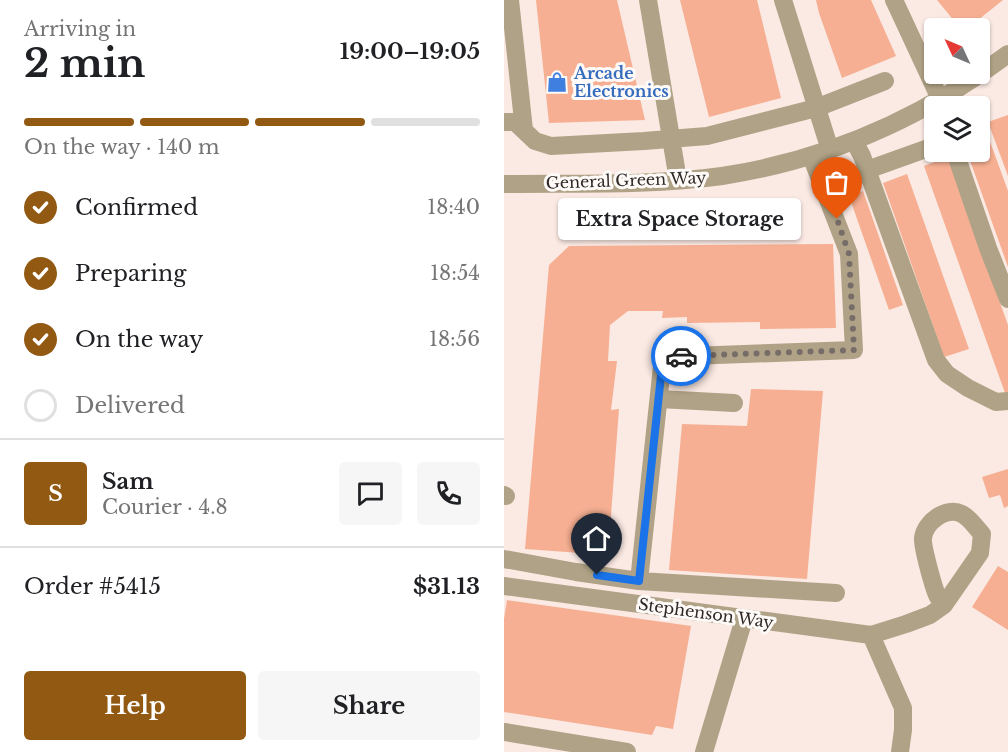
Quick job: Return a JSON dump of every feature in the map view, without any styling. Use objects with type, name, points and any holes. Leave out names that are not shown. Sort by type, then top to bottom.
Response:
[{"type":"street","points":[[510,0],[524,130]]},
{"type":"street","points":[[648,0],[678,180]]},
{"type":"street","points":[[783,0],[830,150]]},
{"type":"street","points":[[894,0],[939,96]]},
{"type":"street","name":"General Green Way","points":[[945,96],[1008,54]]},
{"type":"street","points":[[504,122],[515,122],[535,141],[551,146],[706,136],[816,108],[885,81]]},
{"type":"street","name":"General Green Way","points":[[504,184],[678,180],[721,176],[830,150],[886,128],[924,108]]},
{"type":"street","points":[[854,141],[862,156],[936,360],[947,375],[968,388],[996,402],[1008,401]]},
{"type":"street","points":[[867,170],[924,150]]},
{"type":"street","points":[[639,581],[663,357],[854,350],[849,254],[811,156]]},
{"type":"street","points":[[958,162],[1008,299]]},
{"type":"street","points":[[659,399],[734,403]]},
{"type":"street","points":[[956,512],[967,518],[982,534],[980,554],[944,604],[938,597],[923,541],[925,530],[936,518],[943,514],[956,512]]},
{"type":"street","points":[[504,559],[639,581],[836,593]]},
{"type":"street","name":"Stephenson Way","points":[[504,586],[871,635],[930,615],[944,604]]},
{"type":"street","points":[[704,752],[744,619]]},
{"type":"street","points":[[871,635],[903,708],[900,752]]},
{"type":"street","points":[[504,732],[627,752]]},
{"type":"building","points":[[536,0],[617,0],[645,120],[549,123]]},
{"type":"building","points":[[680,0],[757,0],[781,98],[709,117]]},
{"type":"building","points":[[816,0],[871,0],[896,56],[842,78]]},
{"type":"building","points":[[937,0],[1003,0],[980,18],[952,18]]},
{"type":"building","points":[[1008,115],[1008,176],[990,127],[990,121]]},
{"type":"building","points":[[990,142],[1008,191],[1008,267],[971,162],[990,162]]},
{"type":"building","points":[[935,162],[950,162],[1008,325],[1008,392],[1005,393],[924,166]]},
{"type":"building","points":[[907,174],[969,349],[944,357],[883,183]]},
{"type":"building","points":[[863,191],[903,305],[889,310],[849,196]]},
{"type":"building","points":[[833,244],[836,328],[760,329],[760,322],[687,323],[687,317],[662,318],[663,311],[628,311],[610,325],[608,361],[617,361],[611,410],[619,409],[608,555],[525,549],[549,265],[569,246]]},
{"type":"building","points":[[751,389],[823,391],[807,579],[669,570],[682,424],[747,426]]},
{"type":"building","points":[[1008,469],[1008,506],[1004,508],[1000,495],[989,498],[982,477]]},
{"type":"building","points":[[998,566],[1008,572],[1008,630],[972,607]]},
{"type":"building","points":[[507,600],[691,626],[673,729],[656,726],[652,735],[504,712],[504,619]]},
{"type":"way so far","points":[[681,356],[854,350],[849,254],[837,219]]},
{"type":"place","name":"Arcade Electronics","points":[[557,82]]},
{"type":"place","name":"Extra Space Storage","points":[[837,219]]},
{"type":"route","points":[[597,575],[639,581],[663,357],[681,356]]}]
